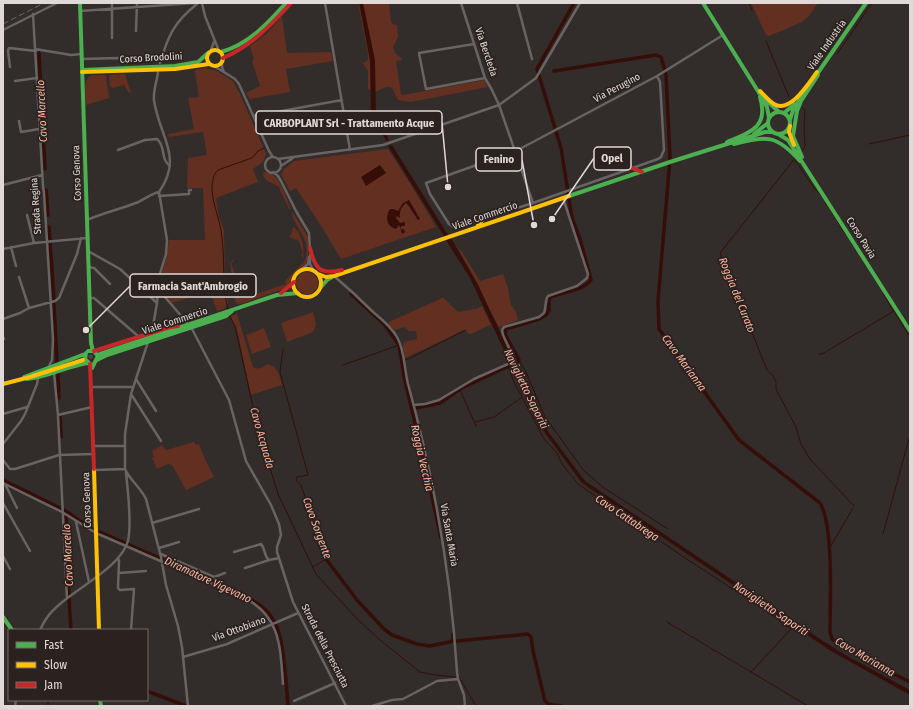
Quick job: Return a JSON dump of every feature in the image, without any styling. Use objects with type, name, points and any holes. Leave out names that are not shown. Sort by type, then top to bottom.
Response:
[{"type":"main road","name":"Corso Genova","points":[[80,3],[91,343],[90,352],[85,359],[90,363],[92,387],[99,629]]},
{"type":"main road","points":[[286,3],[256,34],[230,51],[220,52],[215,50],[209,52],[206,57],[209,64],[214,66],[219,65],[223,59],[232,55],[259,37],[291,3]]},
{"type":"main road","points":[[703,3],[767,107],[768,126],[773,132],[788,140],[798,155]]},
{"type":"main road","name":"Viale Industria","points":[[790,120],[793,110],[802,96],[866,3]]},
{"type":"main road","name":"Corso Brodolini","points":[[82,71],[175,66],[200,61],[209,52]]},
{"type":"main road","points":[[220,52],[223,59]]},
{"type":"main road","points":[[82,61],[92,70],[82,82]]},
{"type":"main road","name":"Corso Brodolini","points":[[92,70],[175,69],[209,64]]},
{"type":"main road","points":[[754,85],[771,102],[780,106],[785,106],[794,101],[823,66]]},
{"type":"main road","points":[[810,172],[795,142],[794,129],[798,106],[823,66]]},
{"type":"main road","points":[[711,148],[745,135],[761,122],[764,113],[763,105],[754,85]]},
{"type":"main road","points":[[761,96],[790,120],[791,139],[798,155]]},
{"type":"main road","name":"Viale Industria","points":[[781,112],[790,109],[802,96]]},
{"type":"main road","points":[[768,120],[773,114],[781,112]]},
{"type":"main road","name":"Viale Commercio","points":[[732,142],[755,133],[768,120]]},
{"type":"main road","points":[[778,134],[787,132],[790,126]]},
{"type":"main road","name":"Viale Commercio","points":[[100,354],[226,314],[277,295],[288,292],[312,296],[327,280],[334,276],[711,148],[765,132],[773,132]]},
{"type":"main road","points":[[711,148],[758,138],[774,138],[787,146],[810,172]]},
{"type":"main road","name":"Corso Pavia","points":[[798,155],[910,331]]},
{"type":"main road","points":[[632,168],[642,172]]},
{"type":"main road","points":[[477,228],[483,219]]},
{"type":"main road","points":[[310,250],[316,268],[321,271],[335,272],[366,265]]},
{"type":"main road","name":"Viale Commercio","points":[[277,295],[286,290],[294,282],[295,277],[300,271],[307,269],[326,277],[334,276]]},
{"type":"main road","points":[[316,272],[321,280],[321,287]]},
{"type":"main road","points":[[294,282],[298,293]]},
{"type":"main road","points":[[20,379],[30,373],[48,368],[90,352],[170,327],[189,326]]},
{"type":"main road","points":[[98,360],[104,356],[189,326]]},
{"type":"main road","name":"Corso Genova","points":[[90,352],[98,356],[98,360],[90,363]]},
{"type":"main road","points":[[3,384],[83,360]]},
{"type":"main road","points":[[20,379],[38,378],[79,364],[90,363]]},
{"type":"main road","points":[[3,617],[11,629]]},
{"type":"street","points":[[3,30],[57,3]]},
{"type":"street","points":[[112,3],[112,38]]},
{"type":"street","points":[[325,3],[350,150]]},
{"type":"street","name":"Via Bercleda","points":[[461,3],[484,78],[499,105],[533,203]]},
{"type":"street","points":[[517,3],[532,59]]},
{"type":"street","points":[[214,66],[235,79],[273,157],[278,159],[350,150],[389,143],[499,105],[536,78],[580,3]]},
{"type":"street","points":[[185,4],[189,11]]},
{"type":"street","points":[[80,10],[138,5],[198,4]]},
{"type":"street","points":[[198,4],[202,9],[220,52]]},
{"type":"street","points":[[160,63],[170,35],[176,24],[198,4]]},
{"type":"street","points":[[136,31],[138,5]]},
{"type":"street","name":"Strada Regina","points":[[33,14],[53,339],[52,360],[48,368]]},
{"type":"street","name":"Via Perugino","points":[[483,219],[460,226],[453,226],[449,224],[434,200],[426,183],[516,151],[665,72],[723,35]]},
{"type":"street","points":[[209,52],[213,46],[214,40]]},
{"type":"street","points":[[474,44],[419,53],[426,89],[484,78]]},
{"type":"street","points":[[10,67],[9,48],[58,52],[71,55],[81,54]]},
{"type":"street","points":[[82,61],[119,58],[124,60],[126,63]]},
{"type":"street","points":[[223,59],[222,67],[224,72]]},
{"type":"street","points":[[152,333],[159,290],[159,277],[166,254],[167,240],[159,194],[165,183],[170,166],[170,155],[160,124],[154,95],[158,72]]},
{"type":"street","points":[[483,219],[658,159],[663,154],[660,82],[657,76]]},
{"type":"street","points":[[15,81],[37,78]]},
{"type":"street","points":[[254,116],[342,100]]},
{"type":"street","points":[[19,121],[21,132],[40,129]]},
{"type":"street","points":[[118,150],[145,140],[158,139],[162,145],[164,160],[170,166]]},
{"type":"street","points":[[269,151],[269,158],[266,162],[266,167],[282,181],[296,211],[309,233],[310,264],[316,272]]},
{"type":"street","points":[[269,158],[273,157]]},
{"type":"street","points":[[273,172],[277,171],[295,157]]},
{"type":"street","points":[[278,159],[281,167],[282,181]]},
{"type":"street","points":[[3,185],[42,175]]},
{"type":"street","points":[[87,220],[137,202],[153,193],[189,194],[189,190],[191,190]]},
{"type":"street","points":[[414,407],[439,400],[474,379],[513,362],[503,335],[502,330],[504,327],[539,316],[544,313],[546,298],[548,296],[577,286],[587,278],[588,274],[566,197]]},
{"type":"street","points":[[27,215],[34,242]]},
{"type":"street","points":[[3,319],[29,308],[57,300],[62,295],[77,254],[81,238]]},
{"type":"street","points":[[3,249],[34,242],[87,238]]},
{"type":"street","points":[[11,247],[16,266]]},
{"type":"street","points":[[300,271],[308,264],[310,250]]},
{"type":"street","points":[[88,251],[120,269],[157,303]]},
{"type":"street","points":[[88,267],[94,268],[110,284]]},
{"type":"street","name":"Via Santa Maria","points":[[334,276],[385,322],[392,330],[400,344],[437,507],[451,596],[458,679],[464,692],[465,706]]},
{"type":"street","points":[[19,277],[29,308]]},
{"type":"street","name":"Strada della Presciutta","points":[[159,290],[189,326],[229,400],[246,461],[271,505],[279,524],[281,535],[277,547],[293,602],[346,706]]},
{"type":"street","points":[[89,298],[94,298],[138,336]]},
{"type":"street","points":[[40,629],[46,618],[67,598],[118,558],[128,541],[129,523],[124,446],[132,388],[149,341]]},
{"type":"street","points":[[139,344],[143,347],[144,352]]},
{"type":"street","points":[[52,360],[56,365]]},
{"type":"street","points":[[54,372],[58,415],[67,598]]},
{"type":"street","points":[[3,444],[4,440],[21,421],[37,384],[38,378]]},
{"type":"street","points":[[136,379],[156,411]]},
{"type":"street","points":[[92,387],[132,388]]},
{"type":"street","points":[[131,394],[161,441]]},
{"type":"street","points":[[3,414],[27,407]]},
{"type":"street","points":[[58,415],[92,407]]},
{"type":"street","points":[[94,446],[124,446]]},
{"type":"street","points":[[3,460],[10,469],[15,469],[59,455],[94,454]]},
{"type":"street","points":[[94,470],[125,469]]},
{"type":"street","points":[[126,473],[146,499],[161,555],[166,585],[178,626],[188,706]]},
{"type":"street","points":[[4,483],[17,508]]},
{"type":"street","points":[[4,483],[62,511],[96,533],[246,599],[259,607],[275,624],[280,643],[284,684]]},
{"type":"street","points":[[3,503],[30,551]]},
{"type":"street","points":[[152,523],[199,509]]},
{"type":"street","points":[[76,521],[89,582]]},
{"type":"street","points":[[159,548],[179,542]]},
{"type":"street","points":[[234,552],[261,544],[269,560]]},
{"type":"street","points":[[161,555],[214,577],[225,573]]},
{"type":"street","points":[[3,556],[10,569]]},
{"type":"street","points":[[118,558],[120,561],[118,588],[120,590],[134,589],[131,629]]},
{"type":"street","points":[[245,568],[279,558]]},
{"type":"street","points":[[119,573],[146,571]]},
{"type":"street","name":"Via Ottobiano","points":[[183,657],[227,644],[299,613]]},
{"type":"street","points":[[372,706],[392,700],[404,699],[437,681],[458,679]]},
{"type":"street","points":[[294,701],[335,683]]},
{"type":"shaded area","points":[[358,3],[389,3],[391,22],[397,25],[398,37],[393,47],[395,53],[403,60],[396,61],[401,94],[403,95],[484,80],[488,87],[411,102],[398,100],[390,87],[385,87],[375,92],[368,89],[368,71],[363,63],[368,60],[368,54]]},
{"type":"shaded area","points":[[751,3],[818,3],[809,16],[802,22],[769,36],[766,35]]},
{"type":"shaded area","points":[[282,16],[287,53],[331,52],[333,61],[286,69],[290,92],[250,99],[246,93],[260,86],[252,61],[254,60],[250,46],[267,33]]},
{"type":"shaded area","points":[[204,68],[217,71],[233,81],[266,154],[263,162],[253,169],[258,182],[216,198],[219,217],[224,230],[225,284],[228,303],[224,309],[217,311],[210,291],[172,303],[161,289],[160,285],[169,240],[205,240],[203,188],[187,188],[188,158],[207,155],[203,132],[169,137],[168,134],[194,129],[188,98],[199,97],[195,70]]},
{"type":"shaded area","points":[[125,74],[131,93],[129,93],[124,85],[113,88],[110,87],[109,75]]},
{"type":"shaded area","points":[[91,75],[106,75],[109,98],[86,105],[85,84],[88,77]]},
{"type":"shaded area","points":[[388,149],[436,227],[341,259],[296,188],[290,191],[281,174],[284,169],[294,161]]},
{"type":"shaded area","points":[[264,172],[270,173],[278,180],[291,209],[289,209],[279,187],[265,179]]},
{"type":"shaded area","points":[[292,211],[308,237],[308,257],[305,266],[298,271],[291,282],[283,289],[241,304],[236,303],[234,297],[238,294],[250,296],[286,284],[285,281],[304,262],[307,254],[307,247],[305,240],[295,222]]},
{"type":"shaded area","points":[[293,226],[299,233],[302,241],[304,250],[303,259],[301,254],[303,253],[298,239],[296,240],[289,237]]},
{"type":"shaded area","points":[[457,247],[462,252],[480,281],[503,274],[508,288],[511,305],[516,312],[518,320],[499,327],[485,302],[479,286]]},
{"type":"shaded area","points":[[235,257],[231,263],[240,289],[242,289],[243,292],[238,291],[234,293],[230,263]]},
{"type":"shaded area","points":[[307,272],[315,275],[318,283],[315,291],[307,294],[299,291],[296,283],[299,275]]},
{"type":"shaded area","points":[[444,298],[458,312],[475,309],[482,306],[491,325],[469,334],[464,330],[405,358],[403,347],[404,342],[417,339],[416,331],[409,331],[404,327],[395,330],[389,325],[389,322]]},
{"type":"shaded area","points":[[313,312],[316,325],[313,332],[287,342],[281,323]]},
{"type":"shaded area","points":[[237,314],[253,367],[260,368],[267,364],[271,365],[278,372],[282,385],[251,395],[237,329],[231,317]]},
{"type":"shaded area","points":[[264,328],[271,347],[252,354],[246,335]]},
{"type":"shaded area","points":[[194,442],[196,445],[199,444],[214,477],[186,490],[172,465],[168,464],[157,469],[152,458],[154,457],[152,451],[162,445],[166,450]]},
{"type":"water","points":[[359,3],[363,3],[375,60],[376,115],[389,140],[386,141],[371,111],[370,61]]},
{"type":"water","points":[[392,145],[448,235],[444,236],[388,146]]},
{"type":"water","points":[[380,165],[386,173],[366,186],[361,177]]},
{"type":"water","points":[[409,200],[420,219],[418,220],[406,203],[401,210],[400,218],[397,216],[396,218],[400,223],[405,222],[405,226],[400,228],[399,225],[396,229],[390,226],[387,221],[387,215],[390,209],[398,211],[403,203]]},
{"type":"water","points":[[400,228],[402,230],[403,228],[405,232],[402,234]]},
{"type":"water","points":[[451,238],[478,285],[514,361],[510,363],[470,278],[446,240]]},
{"type":"water","name":"Naviglietto Saporiti","points":[[515,364],[534,406],[549,433],[585,481],[823,641],[910,690],[910,695],[831,651],[582,483],[545,433],[512,365]]},
{"type":"waterway","name":"Naviglietto Saporiti","points":[[518,361],[519,360],[505,334],[506,329],[539,319],[546,315],[549,310],[549,298],[582,287],[591,280],[580,239],[572,218],[561,148],[537,69],[574,3]]},
{"type":"waterway","name":"Roggia del Curato","points":[[749,3],[752,10]]},
{"type":"waterway","points":[[837,54],[872,3]]},
{"type":"waterway","name":"Roggia del Curato","points":[[766,41],[789,97]]},
{"type":"waterway","name":"Cavo Marcello","points":[[39,53],[45,169]]},
{"type":"waterway","name":"Cavo Marianna","points":[[554,71],[656,55],[661,57],[666,75],[670,158],[658,301],[659,329],[739,440],[820,503],[824,514],[829,546],[831,584],[830,632],[832,639],[910,682]]},
{"type":"waterway","name":"Roggia del Curato","points":[[802,108],[805,110],[805,146],[803,150]]},
{"type":"waterway","points":[[869,144],[910,135]]},
{"type":"waterway","name":"Cavo Acquada","points":[[228,310],[225,292],[223,247],[213,196],[213,179],[218,170],[252,158],[258,151],[264,148]]},
{"type":"waterway","name":"Roggia del Curato","points":[[776,382],[767,370],[720,253],[796,157]]},
{"type":"waterway","points":[[795,160],[814,188],[823,197]]},
{"type":"waterway","name":"Roggia Vecchia","points":[[46,190],[48,215]]},
{"type":"waterway","points":[[824,200],[846,235]]},
{"type":"waterway","name":"Cavo Marcello","points":[[49,227],[50,239]]},
{"type":"waterway","name":"Cavo Marcello","points":[[50,243],[54,300]]},
{"type":"waterway","points":[[883,293],[894,312]]},
{"type":"waterway","name":"Roggia Vecchia","points":[[351,294],[384,324],[399,345],[405,381],[441,538]]},
{"type":"waterway","name":"Cavo Marcello","points":[[54,304],[57,363]]},
{"type":"waterway","points":[[819,354],[822,354],[894,311]]},
{"type":"waterway","points":[[895,313],[910,337]]},
{"type":"waterway","name":"Cavo Acquada","points":[[229,315],[235,326],[257,425],[278,494],[316,574],[357,619],[380,640],[420,672],[456,677]]},
{"type":"waterway","points":[[402,360],[408,359],[466,330]]},
{"type":"waterway","points":[[343,365],[399,345]]},
{"type":"waterway","name":"Cavo Sorgente","points":[[283,349],[280,372],[308,475],[297,477],[296,480],[301,485],[326,559],[313,567]]},
{"type":"waterway","name":"Naviglietto Saporiti","points":[[519,360],[526,372],[545,417],[584,471],[604,488],[668,529]]},
{"type":"waterway","name":"Naviglietto Saporiti","points":[[412,409],[440,403],[462,388],[517,362]]},
{"type":"waterway","name":"Cavo Cattabrega","points":[[508,367],[514,382],[544,439],[557,453],[562,464],[578,484],[791,629]]},
{"type":"waterway","name":"Cavo Marcello","points":[[58,374],[59,398]]},
{"type":"waterway","name":"Roggia del Curato","points":[[776,384],[776,389],[796,427],[801,444],[810,459],[854,506]]},
{"type":"waterway","points":[[460,390],[476,426]]},
{"type":"waterway","name":"Naviglietto Saporiti","points":[[475,422],[494,417],[521,398]]},
{"type":"waterway","name":"Cavo Marcello","points":[[60,416],[61,437]]},
{"type":"waterway","points":[[883,534],[910,435]]},
{"type":"waterway","name":"Diramatore Vigevano","points":[[3,480],[64,510],[92,529]]},
{"type":"waterway","name":"Roggia del Curato","points":[[829,549],[853,508]]},
{"type":"waterway","name":"Cavo Marcello","points":[[66,515],[69,595]]},
{"type":"waterway","name":"Diramatore Vigevano","points":[[100,532],[239,593],[251,599],[268,612],[274,620],[281,639],[288,706]]},
{"type":"waterway","name":"Cavo Sorgente","points":[[326,559],[357,600],[384,629],[392,635],[417,644],[430,646],[454,641]]},
{"type":"waterway","name":"Cavo Marcello","points":[[69,599],[71,629]]},
{"type":"waterway","points":[[667,622],[808,706]]},
{"type":"waterway","name":"Cavo Cattabrega","points":[[751,672],[794,626]]},
{"type":"waterway","name":"Roggia Vecchia","points":[[453,634],[453,641]]},
{"type":"waterway","name":"Cavo Sorgente","points":[[457,641],[528,634],[531,637],[545,701],[550,705],[561,706]]},
{"type":"waterway","name":"Cavo Acquada","points":[[459,677],[476,706]]},
{"type":"waterway","name":"Cavo Marcello","points":[[148,691],[186,706]]},
{"type":"waterway","name":"Cavo Cattabrega","points":[[48,701],[48,706]]},
{"type":"tunnel","points":[[83,359],[99,354]]},
{"type":"railway","points":[[3,24],[44,3]]},
{"type":"traffic: fast","points":[[80,3],[91,343],[93,351]]},
{"type":"traffic: fast","points":[[221,52],[249,39],[286,3]]},
{"type":"traffic: fast","points":[[703,3],[761,96],[767,107],[769,118]]},
{"type":"traffic: fast","points":[[790,120],[793,110],[802,96],[866,3]]},
{"type":"traffic: fast","points":[[82,70],[175,66],[198,62],[208,53]]},
{"type":"traffic: fast","points":[[802,157],[793,136],[797,111],[801,101],[818,75]]},
{"type":"traffic: fast","points":[[727,142],[744,135],[756,127],[760,122],[762,115],[760,97]]},
{"type":"traffic: fast","points":[[765,99],[779,112]]},
{"type":"traffic: fast","points":[[784,113],[795,104]]},
{"type":"traffic: fast","points":[[779,112],[787,115],[790,123],[787,131],[779,134],[771,131],[768,123],[771,115],[779,112]]},
{"type":"traffic: fast","points":[[754,134],[768,123]]},
{"type":"traffic: fast","points":[[569,196],[765,132],[773,132]]},
{"type":"traffic: fast","points":[[778,134],[788,140],[910,331]]},
{"type":"traffic: fast","points":[[734,144],[755,139],[770,139],[784,146],[800,161]]},
{"type":"traffic: fast","points":[[321,287],[332,277]]},
{"type":"traffic: fast","points":[[100,354],[277,295],[298,293]]},
{"type":"traffic: fast","points":[[97,360],[107,355],[226,316],[232,311]]},
{"type":"traffic: fast","points":[[88,351],[94,351],[98,356],[92,368]]},
{"type":"traffic: fast","points":[[86,353],[85,359],[90,364]]},
{"type":"traffic: fast","points":[[24,377],[85,354]]},
{"type":"traffic: fast","points":[[27,379],[88,363]]},
{"type":"traffic: fast","points":[[3,617],[11,629]]},
{"type":"traffic: fast","points":[[100,701],[101,706]]},
{"type":"traffic: slow","points":[[212,50],[218,50],[223,55],[223,58],[221,64],[218,66],[212,66],[207,61],[207,55],[212,50]]},
{"type":"traffic: slow","points":[[82,72],[175,69],[209,64]]},
{"type":"traffic: slow","points":[[760,91],[774,104],[780,106],[786,105],[793,101],[804,90],[817,72]]},
{"type":"traffic: slow","points":[[790,126],[789,132],[794,145]]},
{"type":"traffic: slow","points":[[318,274],[326,277],[334,276],[569,196]]},
{"type":"traffic: slow","points":[[477,227],[483,219]]},
{"type":"traffic: slow","points":[[307,269],[317,273],[321,283],[317,293],[307,297],[297,293],[293,283],[297,273],[307,269]]},
{"type":"traffic: slow","points":[[3,384],[83,360]]},
{"type":"traffic: slow","points":[[94,469],[99,629]]},
{"type":"traffic: jam","points":[[223,58],[252,41],[291,3]]},
{"type":"traffic: jam","points":[[632,168],[642,172]]},
{"type":"traffic: jam","points":[[310,248],[314,261],[320,269],[328,272],[342,270]]},
{"type":"traffic: jam","points":[[281,293],[294,282]]},
{"type":"traffic: jam","points":[[94,351],[170,327],[178,326]]},
{"type":"traffic: jam","points":[[90,364],[94,469]]},
{"type":"place","name":"CARBOPLANT Srl - Trattamento Acque","points":[[448,187]]},
{"type":"place","name":"Opel","points":[[552,219]]},
{"type":"place","name":"Fenino","points":[[534,225]]},
{"type":"place","name":"Farmacia Sant'Ambrogio","points":[[86,330]]}]
